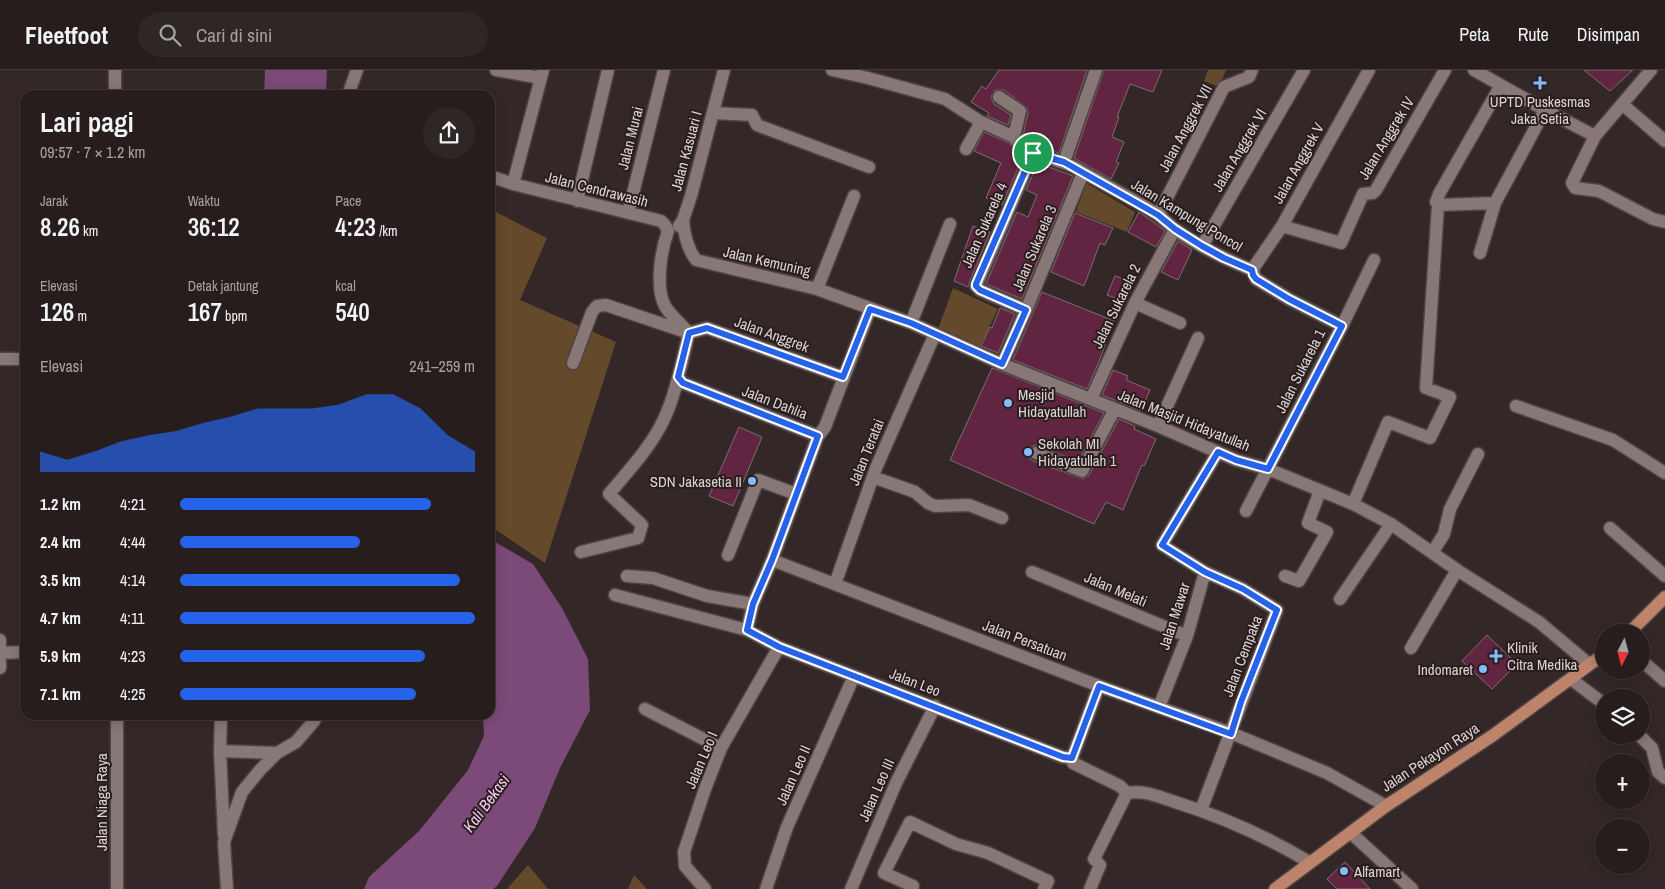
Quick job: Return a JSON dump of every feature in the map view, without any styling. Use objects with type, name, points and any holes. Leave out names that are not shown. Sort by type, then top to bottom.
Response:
[{"type":"main road","points":[[1638,624],[1665,597]]},
{"type":"main road","name":"Jalan Pekayon Raya","points":[[1275,889],[1386,806],[1492,736],[1595,660]]},
{"type":"street","points":[[115,70],[116,90]]},
{"type":"street","points":[[350,90],[357,70]]},
{"type":"street","points":[[496,70],[542,74],[513,184]]},
{"type":"street","points":[[577,201],[608,70]]},
{"type":"street","name":"Jalan Murai","points":[[628,213],[664,70]]},
{"type":"street","name":"Jalan Kasuari I","points":[[683,220],[724,70]]},
{"type":"street","name":"Jalan Kampung Poncol","points":[[832,70],[945,98],[981,122],[1014,138],[1021,147],[1033,153],[1064,162],[1158,215],[1175,229],[1202,246],[1252,270],[1256,279],[1289,299],[1342,326]]},
{"type":"street","points":[[1064,162],[1096,70]]},
{"type":"street","name":"Jalan Anggrek VII","points":[[1158,215],[1224,87],[1249,77],[1252,70]]},
{"type":"street","name":"Jalan Anggrek VI","points":[[1202,246],[1304,70]]},
{"type":"street","name":"Jalan Anggrek V","points":[[1252,270],[1282,226],[1368,70]]},
{"type":"street","name":"Jalan Anggrek IV","points":[[1282,226],[1341,243],[1363,194],[1373,193],[1376,190],[1445,70]]},
{"type":"street","points":[[1474,70],[1596,136]]},
{"type":"street","points":[[1651,70],[1596,136],[1573,178],[1573,186],[1575,188],[1599,190],[1653,219],[1665,222]]},
{"type":"street","points":[[1353,504],[1388,422],[1430,438],[1450,397],[1426,388],[1437,202],[1502,85]]},
{"type":"street","points":[[999,97],[1020,111],[1014,138]]},
{"type":"street","points":[[1622,104],[1665,141]]},
{"type":"street","points":[[1480,253],[1495,203],[1545,110]]},
{"type":"street","points":[[713,113],[752,115],[757,125],[869,167]]},
{"type":"street","points":[[966,149],[981,122]]},
{"type":"street","name":"Jalan Sukarela 4","points":[[1026,310],[980,290],[976,286],[1033,153]]},
{"type":"street","name":"Jalan Sukarela 3","points":[[1002,364],[1083,173]]},
{"type":"street","name":"Jalan Cendrawasih","points":[[495,178],[661,222],[668,231]]},
{"type":"street","points":[[817,289],[854,196]]},
{"type":"street","points":[[1437,202],[1495,203]]},
{"type":"street","points":[[683,220],[678,227],[668,231],[661,257],[659,281],[664,305],[689,333]]},
{"type":"street","name":"Jalan Kemuning","points":[[683,220],[688,245],[696,260],[817,289],[911,323]]},
{"type":"street","points":[[911,323],[950,224]]},
{"type":"street","name":"Jalan Sukarela 2","points":[[1092,400],[1134,303],[1175,229]]},
{"type":"street","name":"Jalan Sukarela 1","points":[[1246,511],[1374,260]]},
{"type":"street","points":[[1134,303],[1180,323]]},
{"type":"street","points":[[573,363],[592,312],[597,306],[606,305],[689,333]]},
{"type":"street","name":"Jalan Dahlia","points":[[678,377],[683,383],[818,436],[825,427],[870,309]]},
{"type":"street","name":"Jalan Masjid Hidayatullah","points":[[911,323],[1002,364],[1158,426],[1236,460],[1268,469],[1353,504],[1391,524],[1432,554],[1539,622],[1589,664]]},
{"type":"street","name":"Jalan Anggrek","points":[[689,333],[707,328],[843,377]]},
{"type":"street","points":[[581,552],[638,538],[642,525],[609,494],[653,438],[665,418],[689,333]]},
{"type":"street","name":"Jalan Teratai","points":[[835,584],[873,477],[899,412],[935,334]]},
{"type":"street","points":[[1158,426],[1198,338]]},
{"type":"street","points":[[0,359],[20,359]]},
{"type":"street","points":[[1516,406],[1613,440],[1665,473]]},
{"type":"street","points":[[1036,453],[1082,471],[1115,409]]},
{"type":"street","points":[[747,630],[753,604],[772,560],[818,436]]},
{"type":"street","name":"Jalan Mawar","points":[[1159,707],[1187,636],[1205,572],[1162,545],[1218,452]]},
{"type":"street","points":[[1432,554],[1444,534],[1450,509],[1478,454]]},
{"type":"street","points":[[873,477],[915,492],[928,504],[936,506],[969,505],[1002,518]]},
{"type":"street","points":[[728,555],[758,480],[796,494]]},
{"type":"street","points":[[1285,576],[1298,581],[1327,532],[1308,522],[1320,491]]},
{"type":"street","points":[[1340,598],[1391,524]]},
{"type":"street","points":[[1610,528],[1665,576]]},
{"type":"street","name":"Jalan Persatuan","points":[[772,560],[1099,686],[1231,734],[1327,773],[1386,806]]},
{"type":"street","points":[[1411,648],[1457,570]]},
{"type":"street","name":"Jalan Melati","points":[[1032,572],[1187,636]]},
{"type":"street","name":"Jalan Cempaka","points":[[1201,810],[1277,610],[1243,589],[1205,572]]},
{"type":"street","points":[[627,576],[653,578],[707,596],[753,604]]},
{"type":"street","name":"Jalan Leo","points":[[615,595],[747,630],[779,647],[1063,757],[1072,758],[1074,763],[1120,786],[1127,793]]},
{"type":"street","points":[[0,640],[0,668]]},
{"type":"street","name":"Jalan Leo I","points":[[705,889],[685,866],[684,852],[721,748],[779,647]]},
{"type":"street","points":[[0,653],[20,652]]},
{"type":"street","points":[[1650,668],[1665,681]]},
{"type":"street","name":"Jalan Leo II","points":[[766,889],[787,827],[854,676]]},
{"type":"street","points":[[1571,678],[1595,697]]},
{"type":"street","points":[[1072,758],[1099,686]]},
{"type":"street","name":"Jalan Leo III","points":[[851,889],[896,783],[935,706]]},
{"type":"street","points":[[644,709],[721,748]]},
{"type":"street","name":"Jalan Niaga Raya","points":[[117,720],[117,889]]},
{"type":"street","points":[[221,720],[220,752],[227,889]]},
{"type":"street","points":[[224,842],[242,792],[277,753],[296,742],[314,720]]},
{"type":"street","points":[[1648,744],[1652,748],[1658,772],[1665,778]]},
{"type":"street","points":[[220,752],[277,753]]},
{"type":"street","points":[[1090,889],[1100,865],[1094,859],[1127,793],[1144,792],[1201,810],[1281,845],[1309,862]]},
{"type":"street","points":[[911,889],[913,886],[884,873],[910,822],[956,844],[988,853],[1048,881],[1044,889]]},
{"type":"street","points":[[1352,833],[1412,889]]},
{"type":"shaded area","points":[[1208,70],[1226,70],[1219,87],[1204,81]]},
{"type":"shaded area","points":[[1086,183],[1135,212],[1127,232],[1076,212]]},
{"type":"shaded area","points":[[495,212],[547,238],[520,300],[616,342],[545,563],[495,529]]},
{"type":"shaded area","points":[[953,288],[998,309],[978,351],[937,332]]},
{"type":"shaded area","points":[[528,865],[548,889],[507,889]]},
{"type":"shaded area","points":[[634,875],[647,889],[628,889]]},
{"type":"water","points":[[265,70],[327,70],[326,90],[264,90]]},
{"type":"water","name":"Kali Bekasi","points":[[495,542],[533,564],[562,608],[588,659],[590,710],[560,768],[535,828],[497,886],[493,889],[364,889],[369,877],[419,831],[468,770],[484,736],[483,720],[495,720]]},
{"type":"building","points":[[999,70],[1087,70],[1059,153],[1035,145],[1024,137],[1028,113],[1027,108],[1004,90],[995,90],[991,97],[994,104],[1011,115],[1008,125],[987,116],[989,113],[971,102],[982,86],[986,89]]},
{"type":"building","points":[[1104,70],[1162,70],[1153,92],[1130,84],[1117,117],[1119,117],[1112,137],[1124,142],[1116,162],[1119,163],[1111,179],[1074,158]]},
{"type":"building","points":[[1584,70],[1633,70],[1610,91]]},
{"type":"building","points":[[984,132],[1009,143],[1013,149],[1023,156],[1002,205],[986,198],[1001,163],[974,151]]},
{"type":"building","points":[[1038,163],[1073,176],[1022,299],[986,284],[1017,212],[1028,217],[1037,195],[1026,190]]},
{"type":"building","points":[[1139,212],[1165,231],[1156,247],[1128,232]]},
{"type":"building","points":[[1075,213],[1113,228],[1105,245],[1100,243],[1084,286],[1051,272]]},
{"type":"building","points":[[973,226],[990,232],[968,287],[954,281]]},
{"type":"building","points":[[1178,241],[1192,250],[1178,280],[1161,272]]},
{"type":"building","points":[[1115,276],[1134,282],[1126,302],[1107,295]]},
{"type":"building","points":[[1042,292],[1114,321],[1087,389],[1013,360]]},
{"type":"building","points":[[1000,308],[1015,314],[998,353],[981,346],[990,327],[992,328]]},
{"type":"building","points":[[992,368],[1104,413],[1078,461],[1035,445],[1028,451],[1029,458],[1033,461],[1083,479],[1089,475],[1119,419],[1135,426],[1134,429],[1156,439],[1144,466],[1142,465],[1123,510],[1106,502],[1094,524],[950,460]]},
{"type":"building","points":[[1113,370],[1128,376],[1126,380],[1150,390],[1141,411],[1102,395]]},
{"type":"building","points":[[739,427],[762,437],[733,506],[709,496]]},
{"type":"building","points":[[1487,635],[1517,664],[1492,689],[1462,661]]},
{"type":"building","name":"Alfamart","points":[[1345,862],[1370,889],[1337,889],[1327,879]]},
{"type":"place","name":"UPTD Puskesmas Jaka Setia","points":[[1540,83]]},
{"type":"place","name":"Mesjid Hidayatullah","points":[[1008,403]]},
{"type":"place","name":"Sekolah MI Hidayatullah 1","points":[[1028,452]]},
{"type":"place","name":"SDN Jakasetia II","points":[[752,481]]},
{"type":"place","name":"Klinik Citra Medika","points":[[1496,656]]},
{"type":"place","name":"Indomaret","points":[[1483,669]]},
{"type":"place","name":"Alfamart","points":[[1344,871]]},
{"type":"route","points":[[1033,153],[1064,162],[1081,171],[1158,215],[1175,229],[1202,246],[1252,270],[1256,279],[1289,299],[1342,326],[1268,469],[1236,460],[1218,452],[1162,545],[1205,572],[1243,589],[1277,610],[1241,702],[1231,734],[1099,686],[1072,758],[1063,757],[779,647],[747,630],[753,604],[772,560],[818,436],[680,381],[678,377],[689,333],[707,328],[843,377],[870,309],[911,323],[1002,364],[1026,310],[980,290],[976,284],[1033,153]]}]
